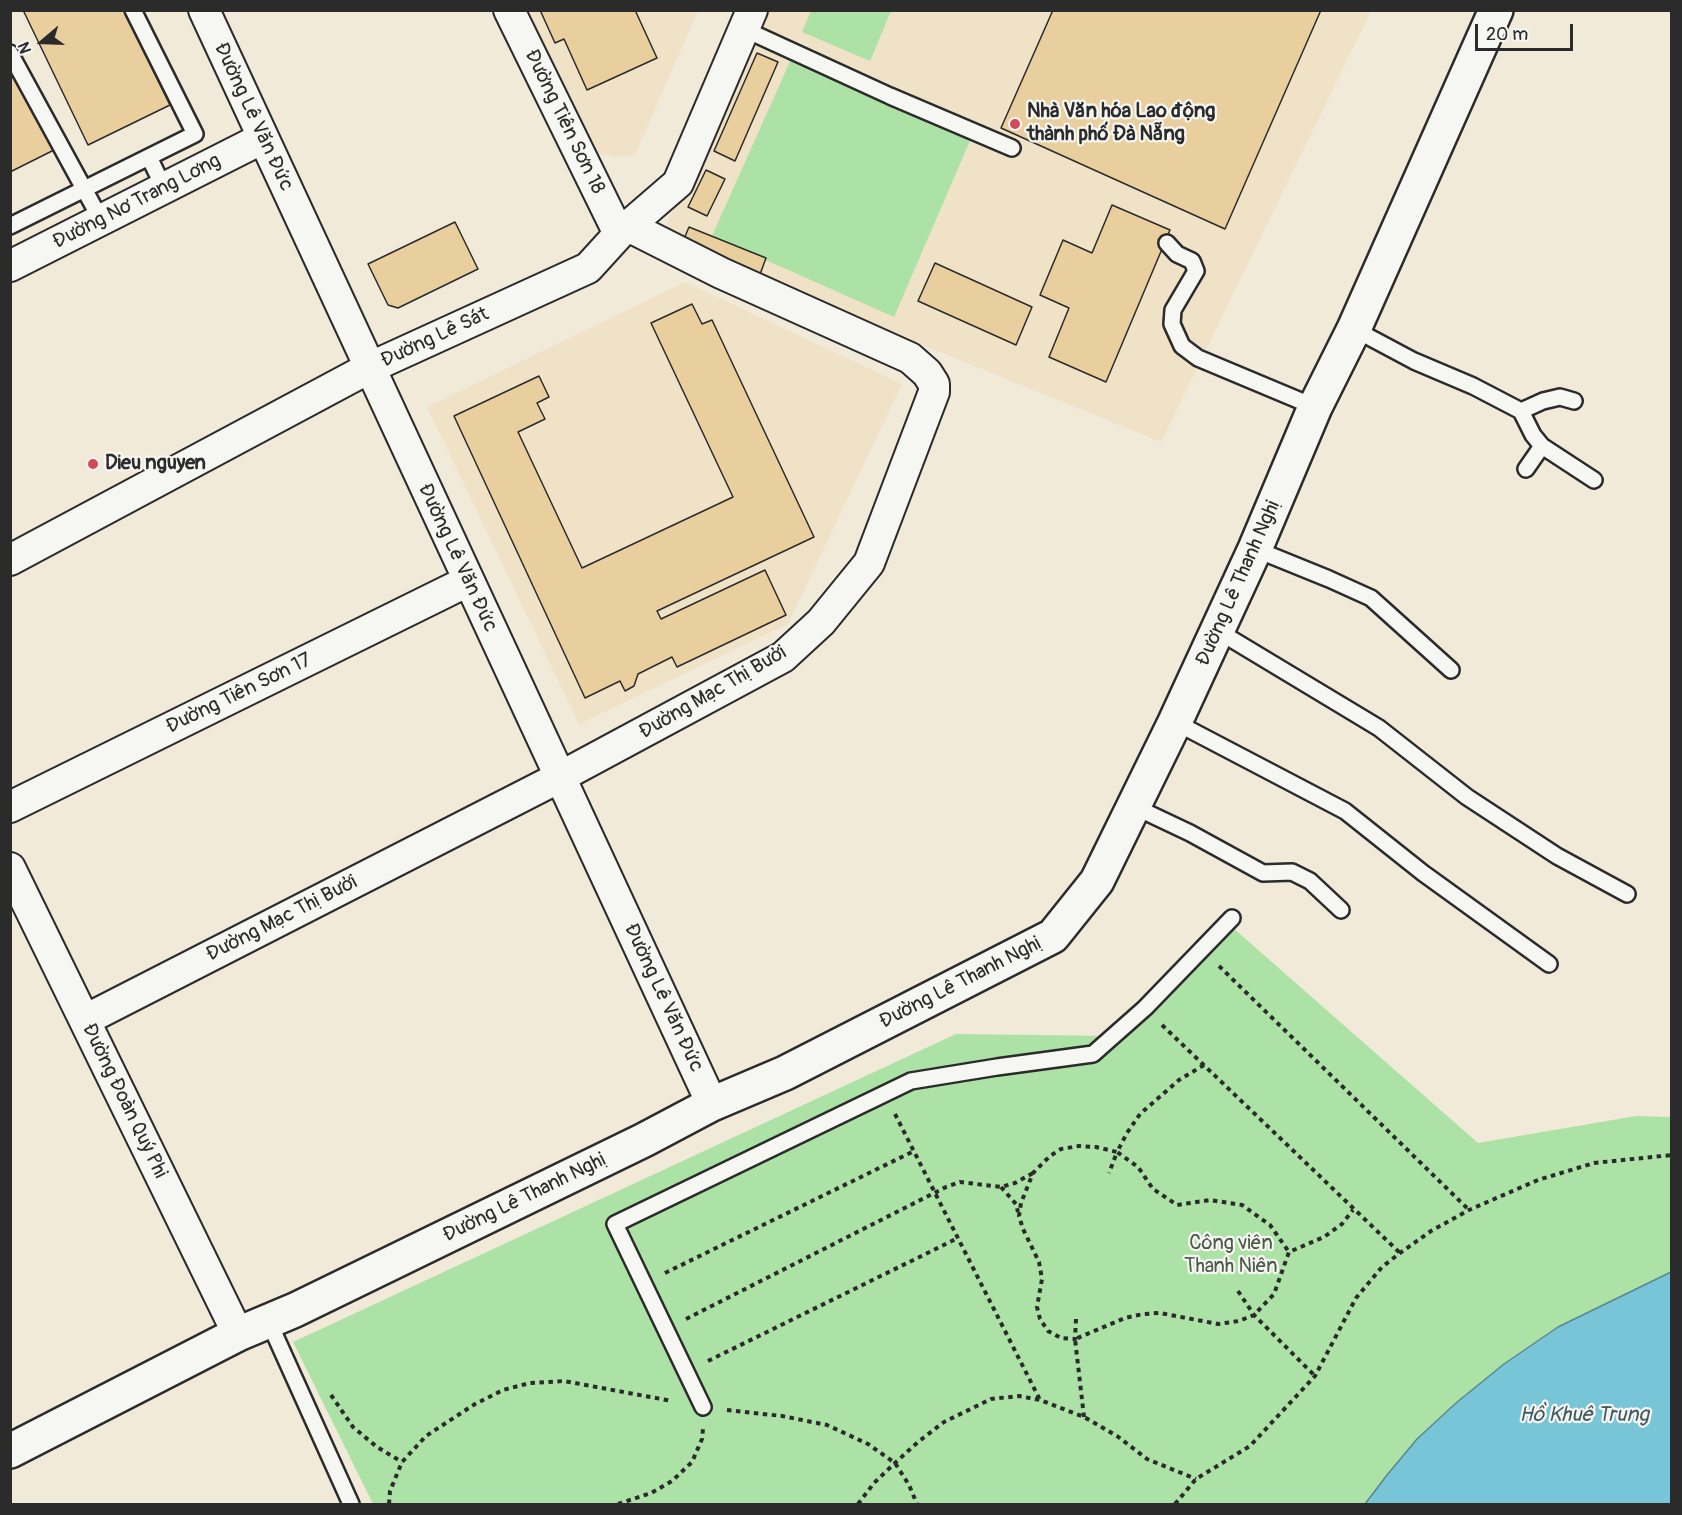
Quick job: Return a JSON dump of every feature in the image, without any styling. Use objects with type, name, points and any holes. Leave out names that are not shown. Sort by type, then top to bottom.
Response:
[{"type":"main road","name":"Đường Lê Thanh Nghị","points":[[11,1451],[238,1334],[269,1322],[644,1140],[712,1104],[785,1073],[1053,936],[1097,881],[1175,722],[1255,549],[1315,407],[1354,329],[1496,10]]},
{"type":"street","name":"Đường Lê Văn Đức","points":[[204,10],[712,1104]]},
{"type":"street","name":"Đường Tiên Sơn 18","points":[[509,10],[624,230]]},
{"type":"street","name":"Đường Lê Sát","points":[[10,560],[369,368],[588,268],[624,230],[678,183],[748,20]]},
{"type":"street","name":"Đường Nơ Trang Lơng","points":[[10,266],[263,138]]},
{"type":"street","name":"Đường Mạc Thị Bưởi","points":[[84,1020],[560,777],[783,657],[821,622],[868,563],[934,392],[934,384],[927,373],[910,358],[624,230]]},
{"type":"street","name":"Đường Tiên Sơn 17","points":[[10,807],[468,581]]},
{"type":"street","name":"Đường Đoàn Quý Phi","points":[[10,868],[238,1334]]},
{"type":"lane","points":[[10,226],[195,134],[139,12]]},
{"type":"lane","points":[[748,20],[890,96],[1012,148]]},
{"type":"lane","points":[[10,53],[101,220]]},
{"type":"lane","points":[[149,157],[164,188]]},
{"type":"lane","points":[[1167,243],[1177,254],[1192,261],[1196,271],[1173,310],[1172,324],[1182,346],[1198,358],[1315,407]]},
{"type":"lane","points":[[1354,329],[1414,361],[1473,386],[1521,411],[1533,435],[1542,446],[1594,480]]},
{"type":"lane","points":[[1521,411],[1543,400],[1560,397],[1574,401]]},
{"type":"lane","points":[[1526,469],[1542,446]]},
{"type":"lane","points":[[1255,549],[1371,598],[1451,670]]},
{"type":"lane","points":[[1218,631],[1379,728],[1467,797],[1557,856],[1627,894]]},
{"type":"lane","points":[[1175,722],[1346,811],[1423,873],[1549,964]]},
{"type":"lane","points":[[1133,806],[1190,833],[1263,873],[1292,872],[1310,881],[1341,910]]},
{"type":"lane","points":[[703,1407],[615,1224],[911,1081],[998,1066],[1093,1054],[1145,1008],[1232,918]]},
{"type":"lane","points":[[269,1322],[351,1504]]},
{"type":"path","points":[[1202,949],[1469,1210]]},
{"type":"path","points":[[1145,1008],[1400,1253]]},
{"type":"path","points":[[1109,1173],[1117,1152],[1140,1114],[1179,1080],[1204,1065]]},
{"type":"path","points":[[885,1094],[1040,1400]]},
{"type":"path","points":[[665,1330],[960,1182],[1001,1188],[1033,1173],[1050,1156],[1061,1149],[1079,1146],[1117,1152],[1138,1167],[1153,1189],[1177,1205],[1210,1200],[1242,1205],[1270,1225],[1289,1252]]},
{"type":"path","points":[[643,1284],[914,1151]]},
{"type":"path","points":[[1175,1504],[1196,1479],[1250,1446],[1315,1376],[1356,1298],[1382,1267],[1431,1231],[1469,1210],[1538,1180],[1594,1162],[1671,1155]]},
{"type":"path","points":[[1019,1216],[1021,1203],[1033,1173]]},
{"type":"path","points":[[1001,1188],[1016,1204],[1023,1230],[1039,1262],[1042,1280],[1037,1307],[1040,1320],[1048,1331],[1061,1338],[1075,1339],[1125,1318],[1143,1314],[1160,1313],[1218,1324],[1239,1321],[1254,1315],[1274,1294],[1289,1252],[1324,1237],[1342,1224],[1353,1210]]},
{"type":"path","points":[[686,1372],[958,1238]]},
{"type":"path","points":[[1238,1292],[1254,1315],[1315,1376]]},
{"type":"path","points":[[1076,1319],[1075,1339],[1084,1416]]},
{"type":"path","points":[[389,1504],[390,1491],[402,1462],[426,1436],[475,1404],[503,1390],[530,1383],[564,1381],[613,1388],[703,1407],[783,1416],[827,1425],[868,1444],[895,1463],[909,1485],[917,1504]]},
{"type":"path","points":[[329,1390],[353,1427],[376,1446],[402,1462]]},
{"type":"path","points":[[858,1504],[874,1483],[918,1442],[944,1422],[991,1399],[1019,1396],[1040,1400],[1084,1416],[1147,1459],[1196,1479]]},
{"type":"path","points":[[618,1504],[627,1504],[672,1481],[692,1462],[702,1439],[703,1407]]},
{"type":"shaded area","points":[[528,11],[698,11],[635,155],[616,157],[599,154]]},
{"type":"shaded area","name":"Nhà Văn hóa Lao động thành phố Đà Nẵng","points":[[768,11],[1371,11],[1161,442],[660,238]]},
{"type":"shaded area","points":[[685,282],[902,384],[788,624],[579,724],[427,407]]},
{"type":"green space","points":[[811,10],[891,11],[870,61],[802,32]]},
{"type":"green space","points":[[792,57],[972,136],[894,317],[712,236]]},
{"type":"green space","name":"Công viên Thanh Niên","points":[[1224,920],[1478,1143],[1636,1116],[1671,1117],[1671,1504],[373,1504],[293,1342],[956,1034],[1115,1036]]},
{"type":"water","name":"Hồ Khuê Trung","points":[[1671,1272],[1671,1504],[1365,1504],[1417,1439],[1456,1403],[1504,1364],[1558,1327]]},
{"type":"building","points":[[23,10],[124,10],[170,105],[88,145]]},
{"type":"building","points":[[540,10],[635,10],[657,58],[587,90],[564,39],[555,43]]},
{"type":"building","points":[[1053,10],[1321,10],[1225,229],[1001,128]]},
{"type":"building","points":[[757,53],[778,62],[735,161],[714,151]]},
{"type":"building","points":[[16,76],[54,150],[10,172],[10,79]]},
{"type":"building","points":[[706,170],[725,179],[707,216],[688,207]]},
{"type":"building","points":[[1112,205],[1170,230],[1106,382],[1049,357],[1069,308],[1040,295],[1063,240],[1092,253]]},
{"type":"building","points":[[455,222],[478,269],[398,308],[388,305],[368,264]]},
{"type":"building","points":[[689,227],[766,258],[759,277],[681,246]]},
{"type":"building","points":[[935,263],[1032,307],[1016,345],[918,301]]},
{"type":"building","points":[[692,304],[702,324],[712,320],[814,537],[657,611],[661,619],[765,570],[786,615],[677,667],[672,657],[638,674],[634,686],[625,691],[620,681],[585,698],[454,416],[539,376],[549,397],[537,403],[545,419],[518,432],[582,568],[733,497],[651,323]]},
{"type":"place","name":"Nhà Văn hóa Lao động thành phố Đà Nẵng","points":[[1015,124]]},
{"type":"place","name":"Dieu nguyen","points":[[93,464]]}]
